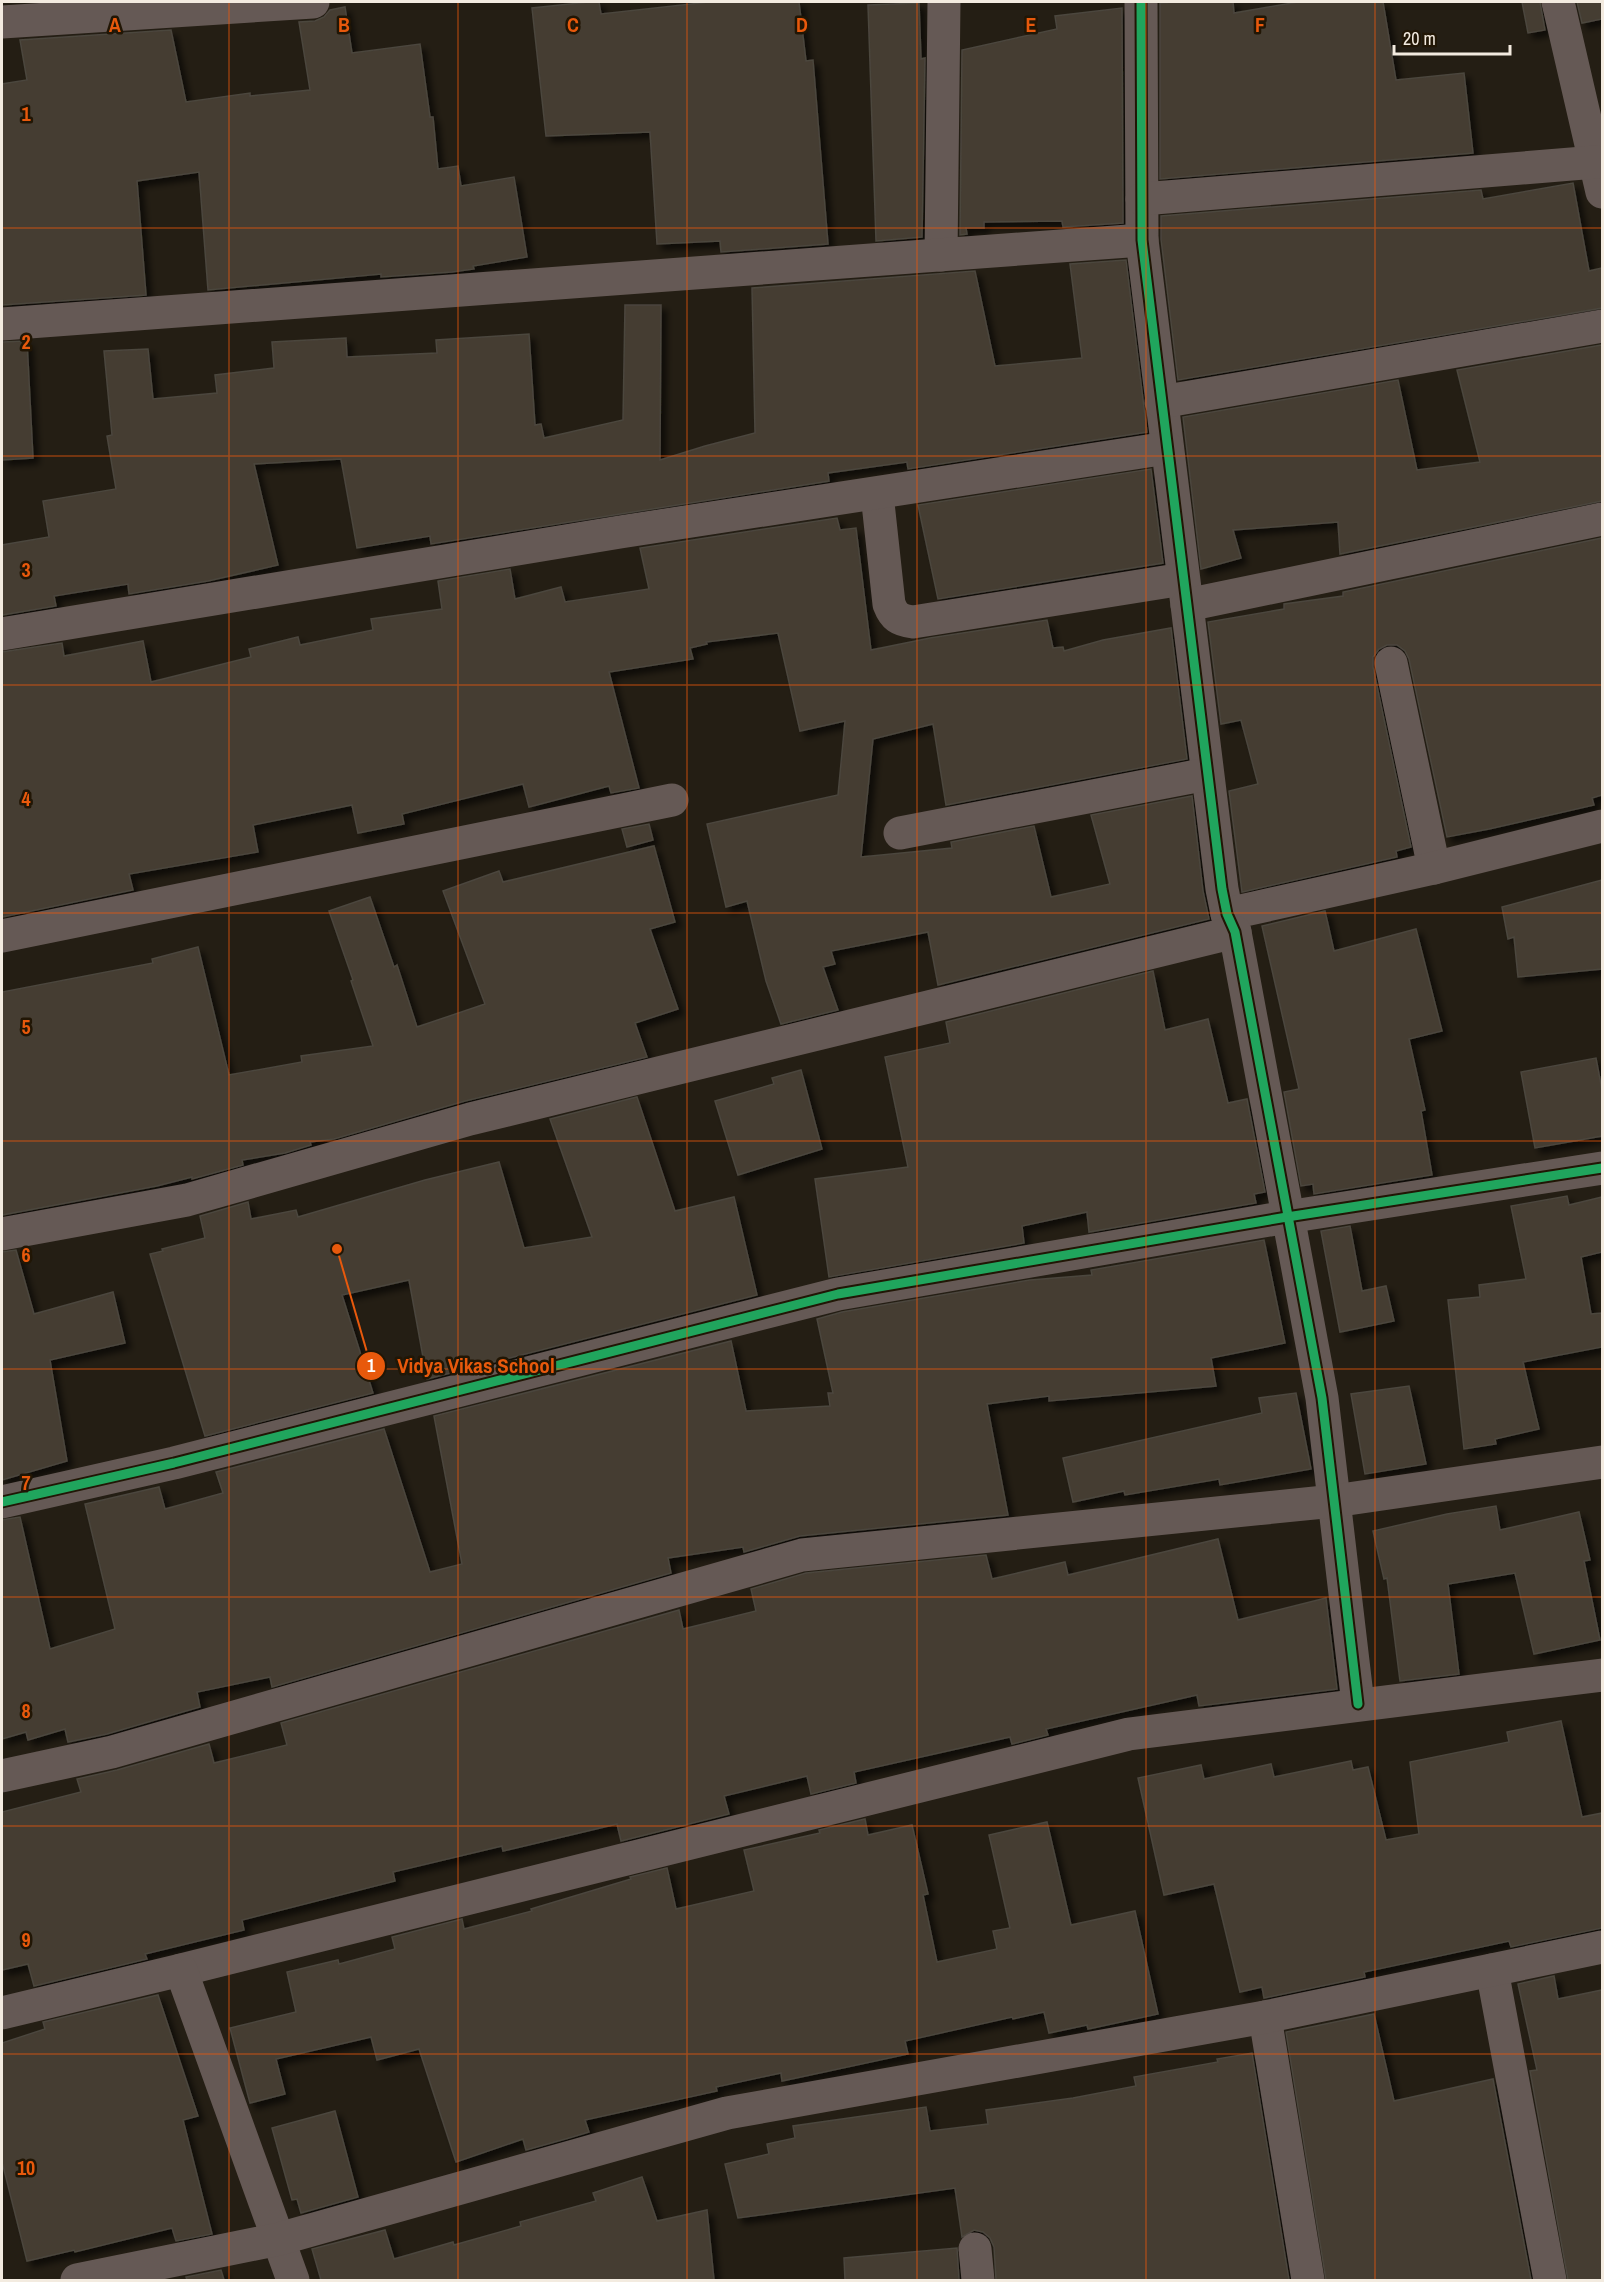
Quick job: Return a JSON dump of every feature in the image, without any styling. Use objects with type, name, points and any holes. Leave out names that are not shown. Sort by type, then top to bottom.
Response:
[{"type":"street","points":[[2,22],[313,2]]},
{"type":"street","points":[[941,255],[944,2]]},
{"type":"street","points":[[1141,2],[1142,240],[1208,774],[1231,923],[1322,1398],[1358,1704]]},
{"type":"street","points":[[1142,199],[1599,177],[1558,2]]},
{"type":"street","points":[[2,324],[1142,240]]},
{"type":"street","points":[[1161,402],[1602,326]]},
{"type":"street","points":[[2,634],[620,532],[1167,448]]},
{"type":"street","points":[[877,494],[889,604],[893,615],[900,620],[913,622],[1185,592],[1602,519]]},
{"type":"street","points":[[1391,663],[1434,868]]},
{"type":"street","points":[[900,833],[1208,774]]},
{"type":"street","points":[[2,936],[672,800]]},
{"type":"street","points":[[2,1234],[187,1200],[470,1119],[1602,826]]},
{"type":"street","points":[[2,1502],[174,1463],[838,1294],[1287,1217],[1602,1168]]},
{"type":"street","points":[[2,1776],[112,1752],[802,1555],[1334,1501],[1602,1462]]},
{"type":"street","points":[[2,2013],[1129,1734],[1602,1675]]},
{"type":"street","points":[[77,2280],[279,2239],[727,2113],[1265,2017],[1602,1947]]},
{"type":"street","points":[[181,1970],[293,2280]]},
{"type":"street","points":[[1492,1970],[1550,2280]]},
{"type":"street","points":[[1265,2017],[1308,2280]]},
{"type":"building","points":[[599,2],[601,14],[709,2],[799,2],[806,61],[813,60],[828,244],[721,252],[720,241],[657,244],[650,132],[546,136],[532,8]]},
{"type":"building","points":[[1233,2],[1234,13],[1298,2],[1383,2],[1396,80],[1464,73],[1473,153],[1160,179],[1160,3]]},
{"type":"building","points":[[1522,2],[1540,2],[1545,30],[1528,33]]},
{"type":"building","points":[[1577,2],[1602,2],[1602,19],[1582,23]]},
{"type":"building","points":[[919,3],[921,59],[925,58],[922,237],[876,241],[868,5]]},
{"type":"building","points":[[345,7],[352,53],[420,44],[430,117],[433,117],[438,169],[458,166],[461,186],[514,177],[527,257],[452,272],[381,277],[381,274],[208,290],[199,172],[137,181],[146,295],[2,305],[2,84],[27,80],[20,40],[171,30],[186,102],[250,93],[250,96],[310,90],[299,22],[315,21],[324,17],[330,10]]},
{"type":"building","points":[[1122,8],[1123,223],[1063,227],[1062,221],[984,222],[984,228],[966,228],[967,234],[960,235],[962,50],[1057,29],[1055,16]]},
{"type":"building","points":[[1573,183],[1589,271],[1602,268],[1602,308],[1178,380],[1161,239],[1161,216],[1481,190],[1483,199]]},
{"type":"building","points":[[1126,260],[1147,432],[908,469],[907,462],[828,473],[829,481],[431,544],[430,536],[357,548],[341,459],[254,464],[278,565],[208,581],[129,594],[128,584],[54,596],[56,606],[2,615],[2,545],[49,537],[43,501],[116,489],[107,436],[112,435],[104,351],[148,349],[153,399],[217,393],[215,375],[274,368],[272,342],[346,338],[347,357],[437,353],[436,340],[529,334],[535,425],[541,424],[544,438],[623,420],[625,305],[661,305],[660,460],[755,433],[752,288],[975,271],[995,366],[1082,358],[1070,264]]},
{"type":"building","points":[[27,341],[33,458],[2,460],[2,342]]},
{"type":"building","points":[[1602,345],[1602,501],[1340,554],[1338,522],[1233,530],[1241,558],[1201,569],[1183,417],[1398,380],[1417,470],[1480,462],[1457,370]]},
{"type":"building","points":[[1151,469],[1163,563],[938,599],[918,505]]},
{"type":"building","points":[[837,518],[840,530],[856,528],[871,650],[930,638],[1047,620],[1053,648],[1063,647],[1064,651],[1103,640],[1171,628],[1187,759],[946,805],[933,724],[873,739],[861,857],[952,848],[951,842],[1034,826],[1051,897],[1110,884],[1091,815],[1192,796],[1203,891],[1209,919],[938,985],[928,932],[831,951],[835,964],[823,967],[838,1010],[781,1024],[766,981],[747,901],[726,907],[707,824],[838,795],[845,721],[800,731],[778,633],[706,642],[707,644],[690,648],[693,659],[609,672],[639,788],[611,793],[609,786],[529,807],[523,784],[402,814],[404,824],[358,833],[352,805],[253,825],[258,852],[129,874],[133,890],[2,917],[2,652],[62,643],[64,656],[143,641],[151,682],[251,657],[249,649],[298,637],[300,645],[373,630],[371,619],[442,609],[438,581],[510,569],[515,599],[561,587],[565,602],[649,589],[640,548]]},
{"type":"building","points":[[1602,538],[1602,795],[1592,798],[1594,805],[1447,837],[1409,659],[1405,651],[1397,645],[1387,645],[1379,649],[1373,657],[1373,667],[1411,847],[1396,851],[1397,857],[1242,892],[1229,791],[1258,784],[1241,720],[1221,724],[1208,622],[1284,609],[1284,604],[1343,596],[1343,592]]},
{"type":"building","points":[[649,824],[653,840],[627,847],[622,829]]},
{"type":"building","points":[[654,846],[675,922],[650,929],[678,1009],[635,1023],[647,1057],[465,1101],[334,1139],[310,1142],[311,1145],[285,1153],[242,1160],[243,1165],[192,1179],[192,1177],[157,1186],[2,1215],[2,992],[153,963],[152,959],[198,947],[229,1075],[302,1062],[301,1056],[373,1046],[329,911],[370,897],[394,967],[397,965],[417,1027],[485,1004],[443,891],[499,871],[503,882]]},
{"type":"building","points":[[1602,880],[1602,969],[1518,977],[1514,937],[1508,939],[1502,907]]},
{"type":"building","points":[[1325,911],[1334,951],[1416,929],[1442,1031],[1409,1039],[1425,1110],[1421,1111],[1432,1175],[1314,1194],[1313,1184],[1301,1186],[1284,1092],[1299,1089],[1262,926]]},
{"type":"building","points":[[1153,971],[1165,1030],[1208,1019],[1228,1103],[1247,1099],[1265,1192],[1254,1194],[1256,1203],[1089,1232],[1087,1212],[1022,1226],[1024,1243],[829,1277],[815,1179],[908,1167],[885,1057],[950,1043],[946,1022]]},
{"type":"building","points":[[1596,1058],[1602,1090],[1602,1136],[1535,1148],[1521,1072]]},
{"type":"building","points":[[801,1070],[822,1149],[738,1175],[715,1101],[774,1084],[772,1078]]},
{"type":"building","points":[[637,1097],[675,1211],[734,1197],[757,1295],[427,1379],[409,1280],[342,1295],[373,1393],[205,1436],[150,1254],[205,1238],[200,1216],[248,1202],[251,1219],[296,1210],[298,1217],[425,1180],[499,1162],[524,1248],[592,1237],[550,1119]]},
{"type":"building","points":[[1567,1196],[1569,1205],[1602,1197],[1602,1252],[1581,1257],[1591,1314],[1602,1313],[1602,1347],[1523,1362],[1539,1429],[1495,1439],[1496,1444],[1464,1449],[1448,1300],[1480,1297],[1479,1285],[1526,1279],[1511,1206]]},
{"type":"building","points":[[1350,1226],[1362,1291],[1386,1286],[1394,1321],[1340,1332],[1321,1231]]},
{"type":"building","points":[[1264,1240],[1285,1343],[1211,1358],[1216,1386],[1049,1401],[1049,1396],[987,1404],[1008,1515],[800,1536],[744,1552],[743,1547],[668,1558],[671,1573],[272,1687],[270,1677],[197,1692],[200,1707],[107,1734],[68,1742],[65,1729],[28,1740],[26,1732],[2,1739],[2,1520],[20,1517],[50,1649],[115,1629],[85,1504],[159,1487],[165,1509],[223,1493],[216,1472],[384,1429],[430,1572],[462,1564],[434,1416],[731,1341],[746,1411],[830,1406],[828,1393],[833,1393],[817,1319],[842,1312],[1030,1280],[1092,1275],[1091,1270]]},
{"type":"building","points":[[16,1250],[34,1314],[113,1292],[125,1343],[50,1360],[67,1461],[2,1480],[2,1252]]},
{"type":"building","points":[[1409,1386],[1426,1464],[1365,1474],[1351,1394]]},
{"type":"building","points":[[1296,1393],[1311,1469],[1220,1485],[1219,1479],[1125,1495],[1124,1491],[1073,1502],[1063,1458],[1262,1413],[1259,1398]]},
{"type":"building","points":[[1496,1506],[1500,1530],[1579,1512],[1590,1560],[1584,1561],[1600,1640],[1534,1654],[1515,1573],[1448,1584],[1459,1674],[1400,1681],[1387,1578],[1384,1579],[1373,1531],[1447,1514]]},
{"type":"building","points":[[1218,1539],[1238,1620],[1326,1598],[1337,1689],[1199,1706],[1197,1695],[1046,1729],[1048,1735],[1012,1744],[1010,1737],[854,1772],[856,1783],[811,1794],[807,1776],[724,1796],[729,1814],[621,1841],[617,1824],[503,1851],[502,1846],[393,1872],[395,1881],[242,1920],[244,1930],[145,1954],[147,1959],[34,1986],[28,1964],[2,1970],[2,1812],[81,1792],[77,1779],[209,1744],[214,1763],[287,1745],[281,1723],[679,1610],[683,1629],[756,1611],[751,1589],[806,1573],[986,1555],[992,1579],[1065,1562],[1068,1575]]},
{"type":"building","points":[[1561,1721],[1582,1817],[1602,1813],[1602,1928],[1511,1947],[1509,1941],[1364,1972],[1365,1977],[1264,1998],[1262,1987],[1240,1992],[1214,1884],[1164,1895],[1138,1778],[1201,1765],[1204,1779],[1271,1764],[1274,1777],[1351,1761],[1353,1770],[1368,1767],[1386,1840],[1419,1834],[1410,1762],[1509,1742],[1507,1732]]},
{"type":"building","points":[[865,1819],[868,1835],[912,1825],[928,1894],[923,1895],[937,1962],[997,1949],[993,1931],[1010,1928],[989,1835],[1047,1822],[1071,1925],[1135,1911],[1158,2014],[1088,2029],[1087,2025],[1049,2033],[1044,2012],[1013,2019],[1012,2017],[905,2041],[908,2054],[782,2081],[781,2073],[716,2087],[717,2091],[585,2120],[589,2132],[569,2138],[526,2150],[523,2139],[456,2162],[419,2049],[377,2060],[371,2037],[276,2059],[285,2094],[250,2103],[230,2028],[296,2012],[287,1972],[338,1960],[339,1964],[395,1949],[392,1937],[462,1919],[464,1929],[532,1911],[531,1909],[631,1879],[630,1877],[667,1868],[676,1909],[754,1891],[744,1850],[820,1833],[819,1830]]},
{"type":"building","points":[[1554,1976],[1558,1999],[1602,1990],[1602,2280],[1568,2280],[1530,2071],[1537,2070],[1518,1984]]},
{"type":"building","points":[[158,1995],[198,2116],[183,2120],[212,2234],[176,2241],[172,2228],[75,2252],[74,2250],[27,2261],[2,2162],[2,2043],[45,2029],[43,2022]]},
{"type":"building","points":[[1374,2014],[1394,2101],[1493,2079],[1531,2280],[1326,2280],[1286,2032]]},
{"type":"building","points":[[1252,2053],[1289,2280],[996,2280],[994,2247],[990,2238],[983,2232],[974,2230],[962,2237],[955,2188],[738,2218],[725,2164],[769,2154],[767,2144],[795,2138],[793,2126],[926,2107],[930,2131],[988,2124],[986,2110],[1073,2098],[1136,2086],[1134,2077],[1218,2062],[1217,2059]]},
{"type":"building","points":[[335,2111],[358,2197],[301,2213],[297,2199],[292,2200],[272,2128]]},
{"type":"building","points":[[642,2177],[657,2221],[707,2210],[714,2280],[321,2280],[312,2249],[385,2230],[394,2259],[521,2226],[520,2222],[596,2201],[593,2193]]},
{"type":"building","points":[[957,2248],[959,2280],[845,2280],[844,2258]]},
{"type":"building","points":[[221,2270],[224,2280],[187,2280],[186,2277]]},
{"type":"cycle path","points":[[1141,2],[1142,240],[1222,889],[1227,914],[1235,932],[1322,1398],[1358,1704]]},
{"type":"cycle path","points":[[2,1502],[174,1463],[838,1294],[1287,1217],[1602,1168]]},
{"type":"place","name":"Vidya Vikas School","points":[[337,1249]]}]
